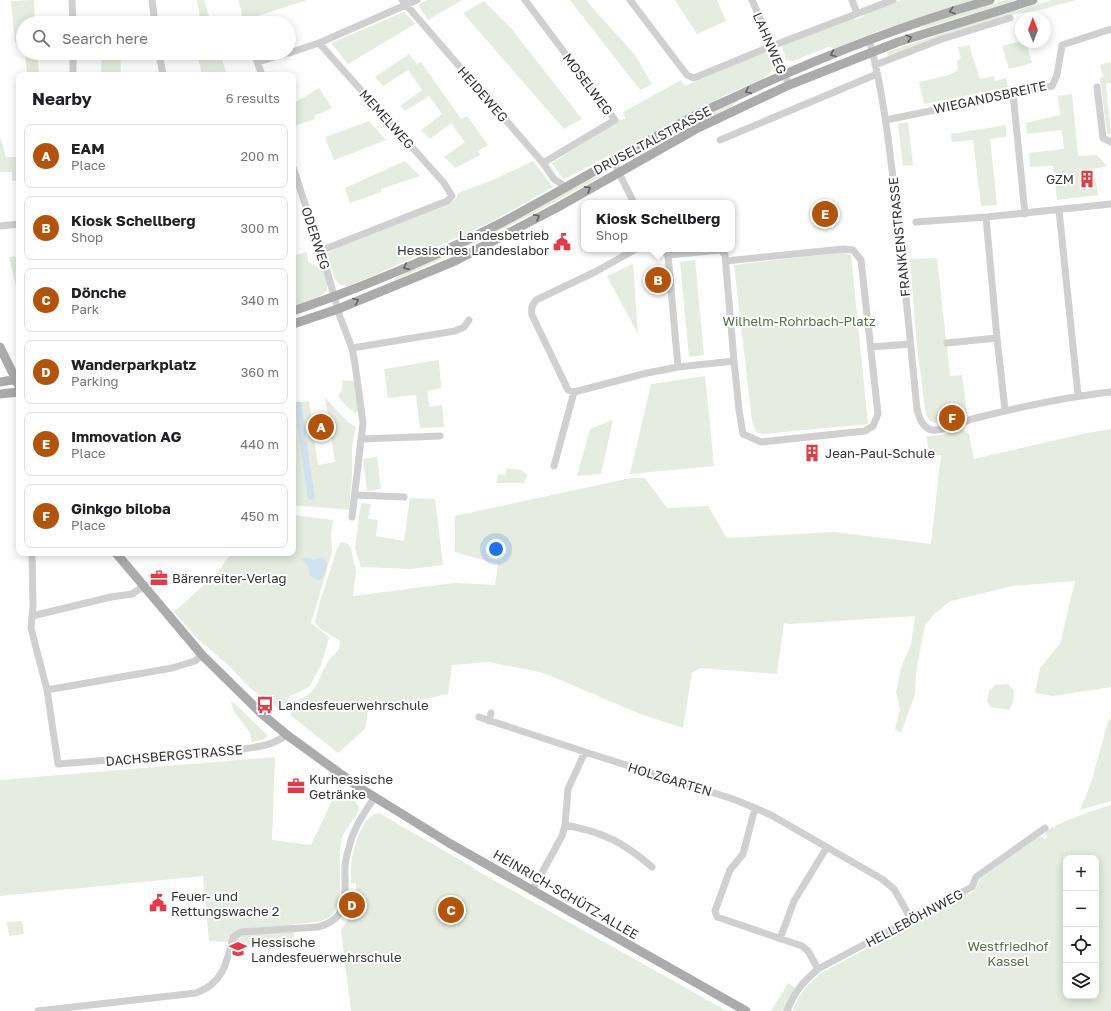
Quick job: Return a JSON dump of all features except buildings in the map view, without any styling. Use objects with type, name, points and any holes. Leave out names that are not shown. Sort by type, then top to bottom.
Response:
[{"type":"main road","name":"DRUSELTALSTRASSE","points":[[296,311],[334,297],[457,245],[566,188],[690,118],[784,74],[869,39],[954,10],[990,0]]},
{"type":"main road","name":"DRUSELTALSTRASSE","points":[[296,323],[338,309],[455,261],[558,207],[696,129],[789,85],[898,42],[971,18],[1033,0]]},
{"type":"main road","points":[[0,347],[16,378]]},
{"type":"main road","points":[[0,382],[16,382]]},
{"type":"main road","points":[[0,394],[16,392]]},
{"type":"main road","name":"HEINRICH-SCHÜTZ-ALLEE","points":[[119,556],[202,655],[262,714],[287,735],[374,798],[532,891],[746,1011]]},
{"type":"street","points":[[72,0],[73,16]]},
{"type":"street","points":[[152,0],[154,16]]},
{"type":"street","points":[[296,50],[320,43],[404,3],[417,0]]},
{"type":"street","name":"MOSELWEG","points":[[525,0],[615,120],[543,163]]},
{"type":"street","points":[[630,0],[687,75],[694,78],[772,46],[893,0]]},
{"type":"street","name":"LAHNWEG","points":[[752,0],[789,85]]},
{"type":"street","points":[[852,0],[857,13]]},
{"type":"street","name":"HEIDEWEG","points":[[404,3],[543,163],[554,178],[566,188]]},
{"type":"street","points":[[876,65],[942,39],[1010,18]]},
{"type":"street","name":"WIEGANDSBREITE","points":[[886,120],[1052,86],[1057,75],[1062,46],[1111,29]]},
{"type":"street","name":"FRANKENSTRASSE","points":[[869,39],[876,65],[886,120],[899,221],[910,344],[919,419],[925,426],[932,430],[944,429],[963,421],[1005,410]]},
{"type":"street","name":"MEMELWEG","points":[[320,43],[444,183],[452,196],[447,201],[320,251]]},
{"type":"street","points":[[73,60],[73,72]]},
{"type":"street","points":[[160,60],[162,72]]},
{"type":"street","points":[[261,72],[258,62],[265,60]]},
{"type":"street","points":[[720,140],[877,74]]},
{"type":"street","points":[[1097,87],[1103,138],[1111,142]]},
{"type":"street","points":[[1013,93],[1025,214]]},
{"type":"street","points":[[613,162],[632,200]]},
{"type":"street","name":"ODERWEG","points":[[296,176],[334,297],[352,348],[363,423],[352,518]]},
{"type":"street","points":[[916,222],[1025,214],[1111,204]]},
{"type":"street","points":[[1059,210],[1078,395]]},
{"type":"street","points":[[986,217],[1005,410],[1078,395],[1111,392]]},
{"type":"street","points":[[0,226],[16,224]]},
{"type":"street","points":[[723,252],[726,261],[734,361],[743,434],[761,442],[865,431],[873,426],[878,414],[861,260],[852,250],[843,248],[726,261]]},
{"type":"street","points":[[631,252],[595,272],[536,300],[532,305],[532,315],[568,390],[574,392],[678,367],[734,361]]},
{"type":"street","points":[[664,252],[668,255],[700,252]]},
{"type":"street","points":[[668,255],[678,367]]},
{"type":"street","points":[[352,348],[455,331],[464,327],[469,320]]},
{"type":"street","points":[[947,343],[997,338]]},
{"type":"street","points":[[871,347],[910,344]]},
{"type":"street","points":[[554,466],[574,392]]},
{"type":"street","points":[[362,439],[440,436]]},
{"type":"street","points":[[355,495],[404,497]]},
{"type":"street","points":[[32,556],[31,628],[47,690],[172,668],[196,661],[202,655]]},
{"type":"street","points":[[32,616],[111,597],[132,594],[144,586]]},
{"type":"street","name":"DACHSBERGSTRASSE","points":[[47,690],[58,764],[236,750],[275,743],[287,735]]},
{"type":"street","points":[[489,721],[491,713]]},
{"type":"street","name":"HOLZGARTEN","points":[[479,717],[733,799],[771,815],[882,879],[894,889],[911,919]]},
{"type":"street","points":[[532,891],[562,836],[565,825],[568,789],[585,752]]},
{"type":"street","points":[[38,1011],[196,993],[207,989],[215,982],[222,972],[233,937],[236,934],[241,932],[318,927],[328,924],[336,919],[344,904],[345,864],[350,842],[359,822],[374,798]]},
{"type":"street","points":[[755,808],[743,854],[730,870],[715,911],[717,917],[802,946],[808,951],[818,969]]},
{"type":"street","points":[[565,825],[612,838],[634,851],[652,867]]},
{"type":"street","name":"HELLEBÖHNWEG","points":[[787,1011],[801,984],[818,969],[972,887],[976,877],[1045,828]]},
{"type":"street","points":[[780,939],[794,901],[827,847]]},
{"type":"green space","points":[[34,0],[35,16],[16,16],[15,43],[11,1]]},
{"type":"green space","points":[[197,0],[204,0],[209,16],[200,16]]},
{"type":"green space","points":[[239,0],[307,0],[257,16],[242,16]]},
{"type":"green space","points":[[427,0],[462,0],[428,20],[418,5]]},
{"type":"green space","points":[[570,0],[587,0],[635,55],[652,84],[640,90]]},
{"type":"green space","points":[[675,0],[717,0],[726,21],[697,34]]},
{"type":"green space","points":[[901,0],[975,0],[881,30],[835,48],[828,47],[793,61],[786,60],[782,46],[853,17],[855,20],[864,16],[862,13]]},
{"type":"green space","points":[[1005,0],[1017,0],[919,30],[926,24]]},
{"type":"green space","points":[[1052,0],[1076,0],[1044,9],[1028,12],[1015,12],[1015,14],[888,56],[887,52],[992,17]]},
{"type":"green space","points":[[484,1],[511,28],[582,119],[564,129],[463,13]]},
{"type":"green space","points":[[404,12],[415,24],[348,64],[331,43]]},
{"type":"green space","points":[[1015,43],[1015,48],[1028,48],[1032,63],[1009,69],[1002,46]]},
{"type":"green space","points":[[969,45],[980,79],[994,76],[995,81],[1006,78],[1008,87],[924,104],[919,82],[949,75],[958,70],[957,61],[961,58],[958,47]]},
{"type":"green space","points":[[765,52],[771,56],[775,64],[769,74],[764,78],[724,96],[611,157],[608,156],[567,178],[563,179],[552,163],[619,120],[626,119],[623,112],[681,80],[685,86]]},
{"type":"green space","points":[[409,54],[417,64],[421,62],[461,119],[467,116],[488,145],[478,151],[480,155],[455,168],[444,157],[465,142],[451,123],[430,139],[421,130],[442,114],[429,96],[405,111],[400,106],[422,90],[408,70],[383,86],[375,77]]},
{"type":"green space","points":[[26,60],[38,60],[39,72],[27,72]]},
{"type":"green space","points":[[102,60],[120,60],[121,72],[101,72]]},
{"type":"green space","points":[[199,60],[222,60],[226,72],[201,72]]},
{"type":"green space","points":[[1111,62],[1111,83],[1106,83],[1111,134],[1107,134],[1100,78],[1103,77],[1100,65]]},
{"type":"green space","points":[[319,88],[332,108],[314,116],[315,119],[296,125],[296,102]]},
{"type":"green space","points":[[1072,94],[1078,156],[1097,155],[1107,166],[1094,169],[1098,195],[1057,200],[1053,166],[1030,167],[1029,153],[1064,149],[1062,130],[1027,134],[1026,123],[1060,115],[1058,96]]},
{"type":"green space","points":[[737,100],[738,101],[729,108],[662,142],[669,135]]},
{"type":"green space","points":[[369,121],[386,140],[334,160],[325,137]]},
{"type":"green space","points":[[908,122],[913,165],[903,166],[898,124]]},
{"type":"green space","points":[[1006,125],[1006,137],[990,139],[997,205],[981,206],[973,140],[952,142],[951,134]]},
{"type":"green space","points":[[0,136],[6,157],[16,157],[16,181],[12,181],[12,172],[0,172]]},
{"type":"green space","points":[[405,161],[420,176],[381,189],[381,192],[350,203],[345,188]]},
{"type":"green space","points":[[533,161],[553,187],[491,222],[377,274],[348,286],[340,285],[335,279],[327,256],[328,253],[337,248],[443,206],[456,199],[458,193],[493,180]]},
{"type":"green space","points":[[598,175],[600,177],[523,218],[446,257],[393,281],[397,277],[521,217]]},
{"type":"green space","points":[[307,252],[308,262],[323,269],[327,281],[327,290],[319,297],[296,305],[296,255]]},
{"type":"green space","name":"Wilhelm-Rohrbach-Platz","points":[[842,252],[851,255],[868,424],[763,434],[756,432],[752,421],[734,265]]},
{"type":"green space","points":[[16,256],[16,286],[9,257]]},
{"type":"green space","points":[[937,258],[950,376],[962,375],[967,414],[936,423],[930,421],[926,415],[917,348],[910,259]]},
{"type":"green space","points":[[695,260],[704,355],[689,357],[680,262]]},
{"type":"green space","points":[[633,264],[638,334],[607,276]]},
{"type":"green space","points":[[439,360],[441,388],[427,391],[429,407],[442,405],[444,427],[420,428],[416,395],[388,398],[384,369]]},
{"type":"green space","points":[[705,376],[714,466],[630,474],[651,384]]},
{"type":"green space","points":[[343,380],[355,382],[359,408],[357,413],[349,408],[338,396],[342,389]]},
{"type":"green space","points":[[325,398],[348,422],[356,427],[352,445],[352,475],[349,510],[296,505],[296,403],[309,401],[318,465],[335,462]]},
{"type":"green space","points":[[613,420],[601,474],[577,476],[590,429]]},
{"type":"green space","points":[[962,429],[969,434],[974,459],[1087,433],[1111,429],[1111,687],[1053,696],[1035,693],[1040,668],[1060,644],[1075,581],[1012,586],[951,601],[935,613],[925,625],[916,672],[915,694],[901,733],[895,729],[900,710],[896,692],[901,668],[911,644],[915,616],[790,624],[784,623],[777,674],[700,668],[692,673],[683,728],[640,714],[544,673],[489,662],[452,665],[448,694],[368,711],[365,729],[338,753],[290,715],[297,701],[310,694],[314,689],[324,668],[338,650],[340,645],[340,641],[318,627],[315,622],[337,549],[341,542],[348,544],[351,549],[356,571],[353,596],[455,583],[495,585],[498,564],[455,552],[455,516],[631,478],[645,478],[667,508],[708,506],[727,538],[834,532],[931,544],[941,455],[929,457],[927,436],[941,435]]},
{"type":"green space","points":[[377,457],[381,489],[367,491],[363,459]]},
{"type":"green space","points":[[507,468],[521,470],[527,475],[524,483],[496,483],[499,474],[505,475]]},
{"type":"green space","points":[[410,498],[435,499],[443,565],[411,569],[361,567],[355,548],[361,503],[371,504],[368,519],[378,520],[376,536],[404,541]]},
{"type":"green space","points":[[296,515],[333,520],[331,535],[332,552],[311,623],[329,637],[321,665],[309,687],[290,696],[285,706],[279,709],[250,688],[228,665],[198,639],[174,612],[219,571],[229,556],[296,556]]},
{"type":"green space","points":[[1008,684],[1014,691],[1013,702],[1009,710],[991,707],[987,702],[989,691],[995,685]]},
{"type":"green space","points":[[231,702],[234,703],[268,736],[262,740],[252,742],[250,733],[234,711]]},
{"type":"green space","points":[[1111,716],[1111,801],[1080,810],[1091,783],[1107,725]]},
{"type":"green space","points":[[275,757],[272,840],[311,845],[336,792],[354,799],[359,808],[358,812],[346,829],[340,845],[340,894],[337,905],[332,914],[324,920],[293,924],[294,938],[239,947],[227,942],[209,941],[203,876],[0,896],[0,780]]},
{"type":"green space","name":"Westfriedhof Kassel","points":[[1111,805],[1111,1011],[793,1011],[798,999],[805,989],[823,972],[974,891],[980,879],[1040,836],[1044,839],[1048,837],[1044,832],[1052,827]]},
{"type":"green space","points":[[379,813],[474,869],[727,1011],[351,1011],[341,930],[351,916],[355,905],[356,884],[351,882],[351,862],[357,839],[368,819]]},
{"type":"green space","points":[[22,921],[24,934],[9,936],[7,922]]},
{"type":"green space","points":[[788,983],[796,988],[784,1011],[771,1011]]},
{"type":"water","points":[[322,557],[325,559],[327,568],[320,580],[315,579],[309,575],[308,566],[300,558],[314,560]]},
{"type":"waterway","points":[[298,405],[311,496]]},
{"type":"place","name":"GZM","points":[[1087,179]]},
{"type":"place","name":"Immovation AG","points":[[825,214]]},
{"type":"place","name":"Landesbetrieb Hessisches Landeslabor","points":[[562,242]]},
{"type":"place","name":"Kiosk Schellberg","points":[[658,280]]},
{"type":"place","name":"Ginkgo biloba","points":[[952,418]]},
{"type":"place","name":"EAM","points":[[321,427]]},
{"type":"place","name":"Jean-Paul-Schule","points":[[812,453]]},
{"type":"place","name":"Bärenreiter-Verlag","points":[[159,578]]},
{"type":"place","name":"Landesfeuerwehrschule","points":[[265,705]]},
{"type":"place","name":"Kurhessische Getränke","points":[[296,786]]},
{"type":"place","name":"Feuer- und Rettungswache 2","points":[[158,903]]},
{"type":"place","name":"Wanderparkplatz","points":[[352,905]]},
{"type":"place","name":"Dönche","points":[[451,910]]},
{"type":"place","name":"Hessische Landesfeuerwehrschule","points":[[238,949]]}]
